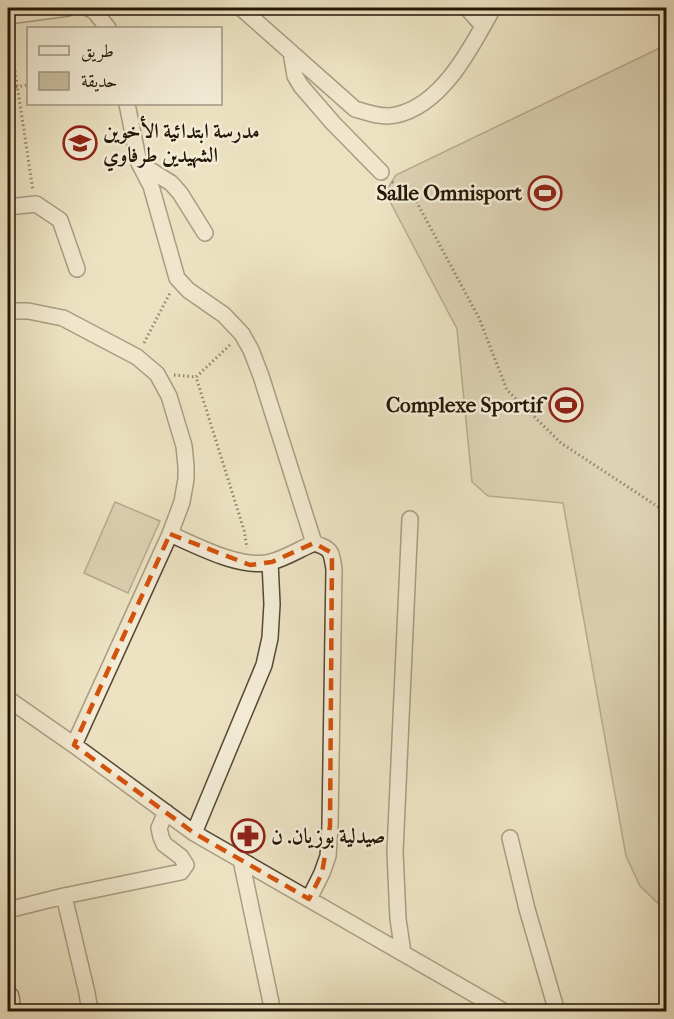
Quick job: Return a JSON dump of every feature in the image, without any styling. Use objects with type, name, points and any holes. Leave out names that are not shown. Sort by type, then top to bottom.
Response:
[{"type":"main road","points":[[8,997],[10,1011]]},
{"type":"street","points":[[8,16],[68,8]]},
{"type":"street","points":[[88,8],[94,11],[107,27]]},
{"type":"street","points":[[242,8],[355,109],[372,115],[394,116],[415,109],[437,92],[458,68],[493,8]]},
{"type":"street","points":[[467,8],[483,26]]},
{"type":"street","points":[[291,52],[295,76],[301,86],[333,123],[386,177]]},
{"type":"street","points":[[127,105],[139,163],[151,186],[177,278],[188,290],[224,315],[242,334],[251,350],[314,543]]},
{"type":"street","points":[[139,163],[171,183],[180,193],[205,233]]},
{"type":"street","points":[[8,207],[36,204],[60,220],[77,269]]},
{"type":"street","points":[[8,311],[28,311],[63,318],[137,357],[157,374],[169,396],[184,446],[186,479],[182,502],[170,534],[74,745]]},
{"type":"street","points":[[403,953],[398,920],[395,852],[410,519]]},
{"type":"street","points":[[170,534],[203,549],[250,565],[270,562],[314,543],[325,547],[332,553],[334,569],[330,826],[328,856],[309,899]]},
{"type":"street","points":[[194,833],[264,665],[270,638],[272,604],[270,562]]},
{"type":"street","points":[[8,699],[194,833],[505,1011]]},
{"type":"street","points":[[8,910],[181,872],[186,865],[161,837],[159,828],[166,812]]},
{"type":"street","points":[[510,838],[527,909],[557,1011]]},
{"type":"street","points":[[241,860],[273,1011]]},
{"type":"street","points":[[64,896],[90,1011]]},
{"type":"path","points":[[8,22],[16,87],[36,204]]},
{"type":"path","points":[[16,87],[27,85]]},
{"type":"path","points":[[386,177],[415,199],[479,318],[507,390],[561,443],[666,512]]},
{"type":"path","points":[[137,357],[177,278]]},
{"type":"path","points":[[242,334],[196,377],[244,531],[250,565]]},
{"type":"highlighted area","points":[[170,534],[250,565],[272,562],[314,543],[332,553],[330,826],[322,873],[309,899],[194,833],[74,745]]},
{"type":"green space","name":"Complexe Sportif","points":[[666,45],[666,908],[640,886],[626,856],[563,503],[488,496],[472,482],[457,329],[385,192],[396,175]]},
{"type":"green space","points":[[115,502],[160,521],[128,593],[84,573]]},
{"type":"place","name":"مدرسة ابتدائية الأخوين الشهيدين طرفاوي","points":[[80,143]]},
{"type":"place","name":"Salle Omnisport","points":[[545,193]]},
{"type":"place","name":"Complexe Sportif","points":[[566,405]]},
{"type":"place","name":"صيدلية بوزيان. ن","points":[[248,836]]}]
